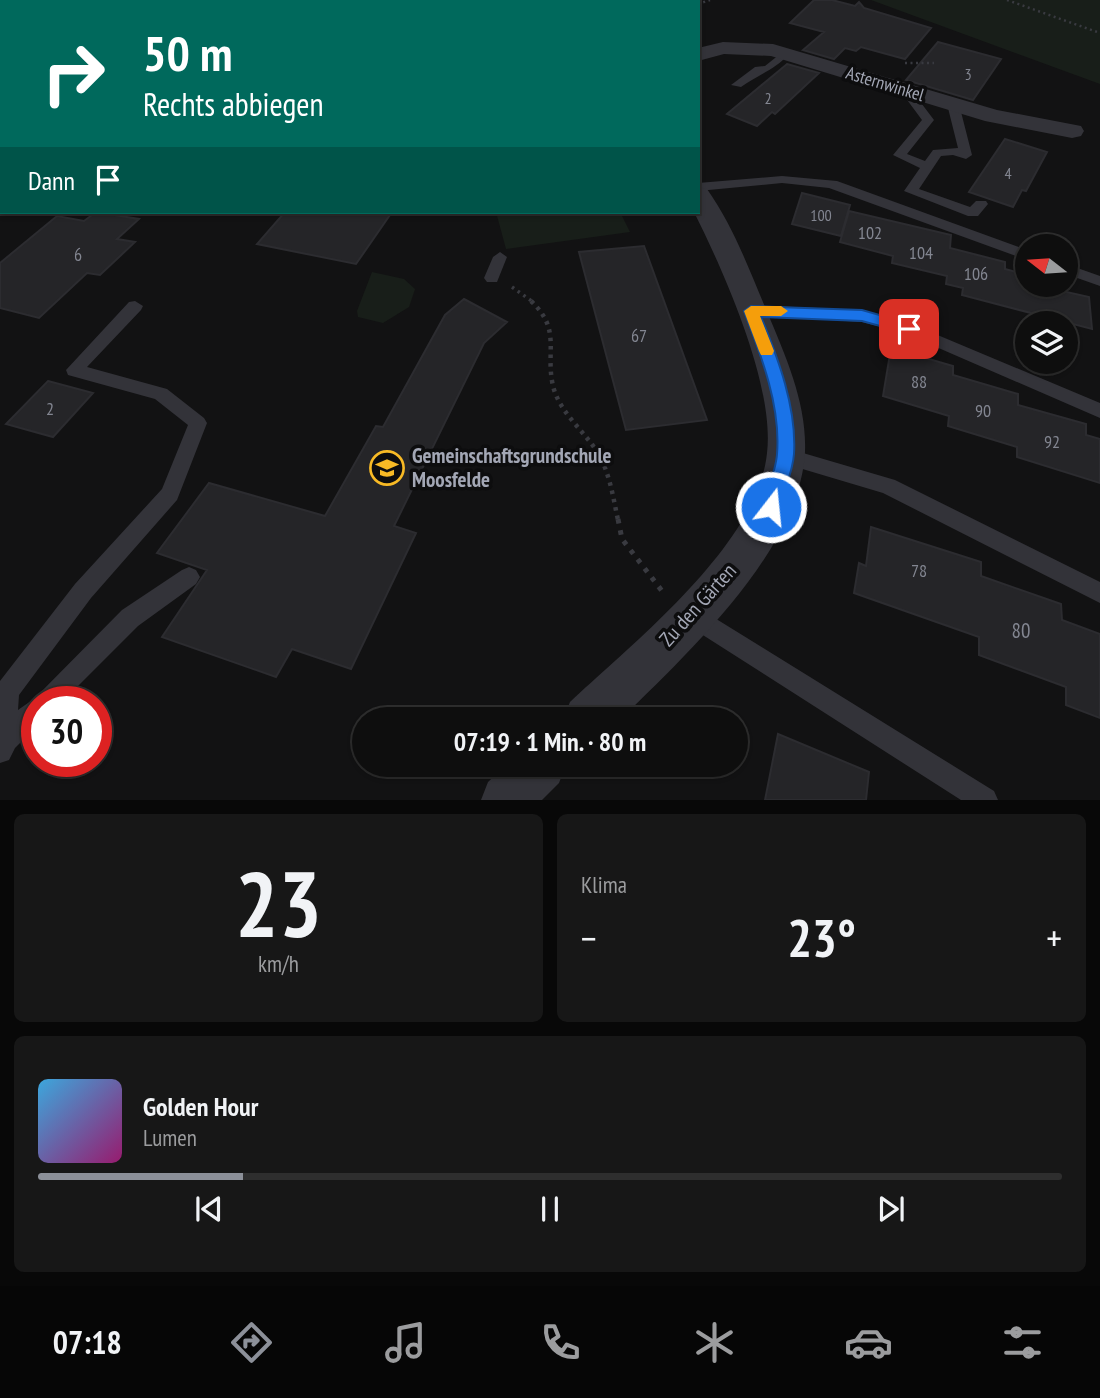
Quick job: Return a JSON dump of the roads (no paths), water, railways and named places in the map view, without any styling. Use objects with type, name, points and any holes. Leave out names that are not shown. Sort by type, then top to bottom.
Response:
[{"type":"street","name":"Asternwinkel","points":[[700,54],[723,48],[785,53],[1018,123],[1072,131]]},
{"type":"street","name":"Zu den Gärten","points":[[599,707],[692,615],[741,558],[771,507],[786,456],[785,420],[765,344],[700,199]]},
{"type":"street","points":[[506,800],[529,777]]},
{"type":"lane","points":[[737,85],[759,69],[768,69],[785,53]]},
{"type":"lane","points":[[905,89],[928,120],[899,155],[926,166]]},
{"type":"lane","points":[[953,104],[967,155],[954,151],[937,153],[911,191],[973,213],[981,204]]},
{"type":"lane","points":[[700,187],[778,177],[804,178],[832,184],[1015,251]]},
{"type":"lane","points":[[492,278],[500,257]]},
{"type":"lane","points":[[1078,273],[1100,281]]},
{"type":"lane","points":[[3,745],[7,691],[83,591],[170,494],[198,423],[161,394],[74,370],[135,306]]},
{"type":"lane","points":[[751,311],[862,316],[909,329],[1100,411]]},
{"type":"lane","points":[[786,456],[888,485],[1100,593]]},
{"type":"lane","points":[[61,686],[130,618],[188,577]]},
{"type":"lane","points":[[692,615],[985,800]]},
{"type":"lane","points":[[3,745],[21,726]]},
{"type":"place","name":"Gemeinschaftsgrundschule Moosfelde","points":[[387,468]]}]
